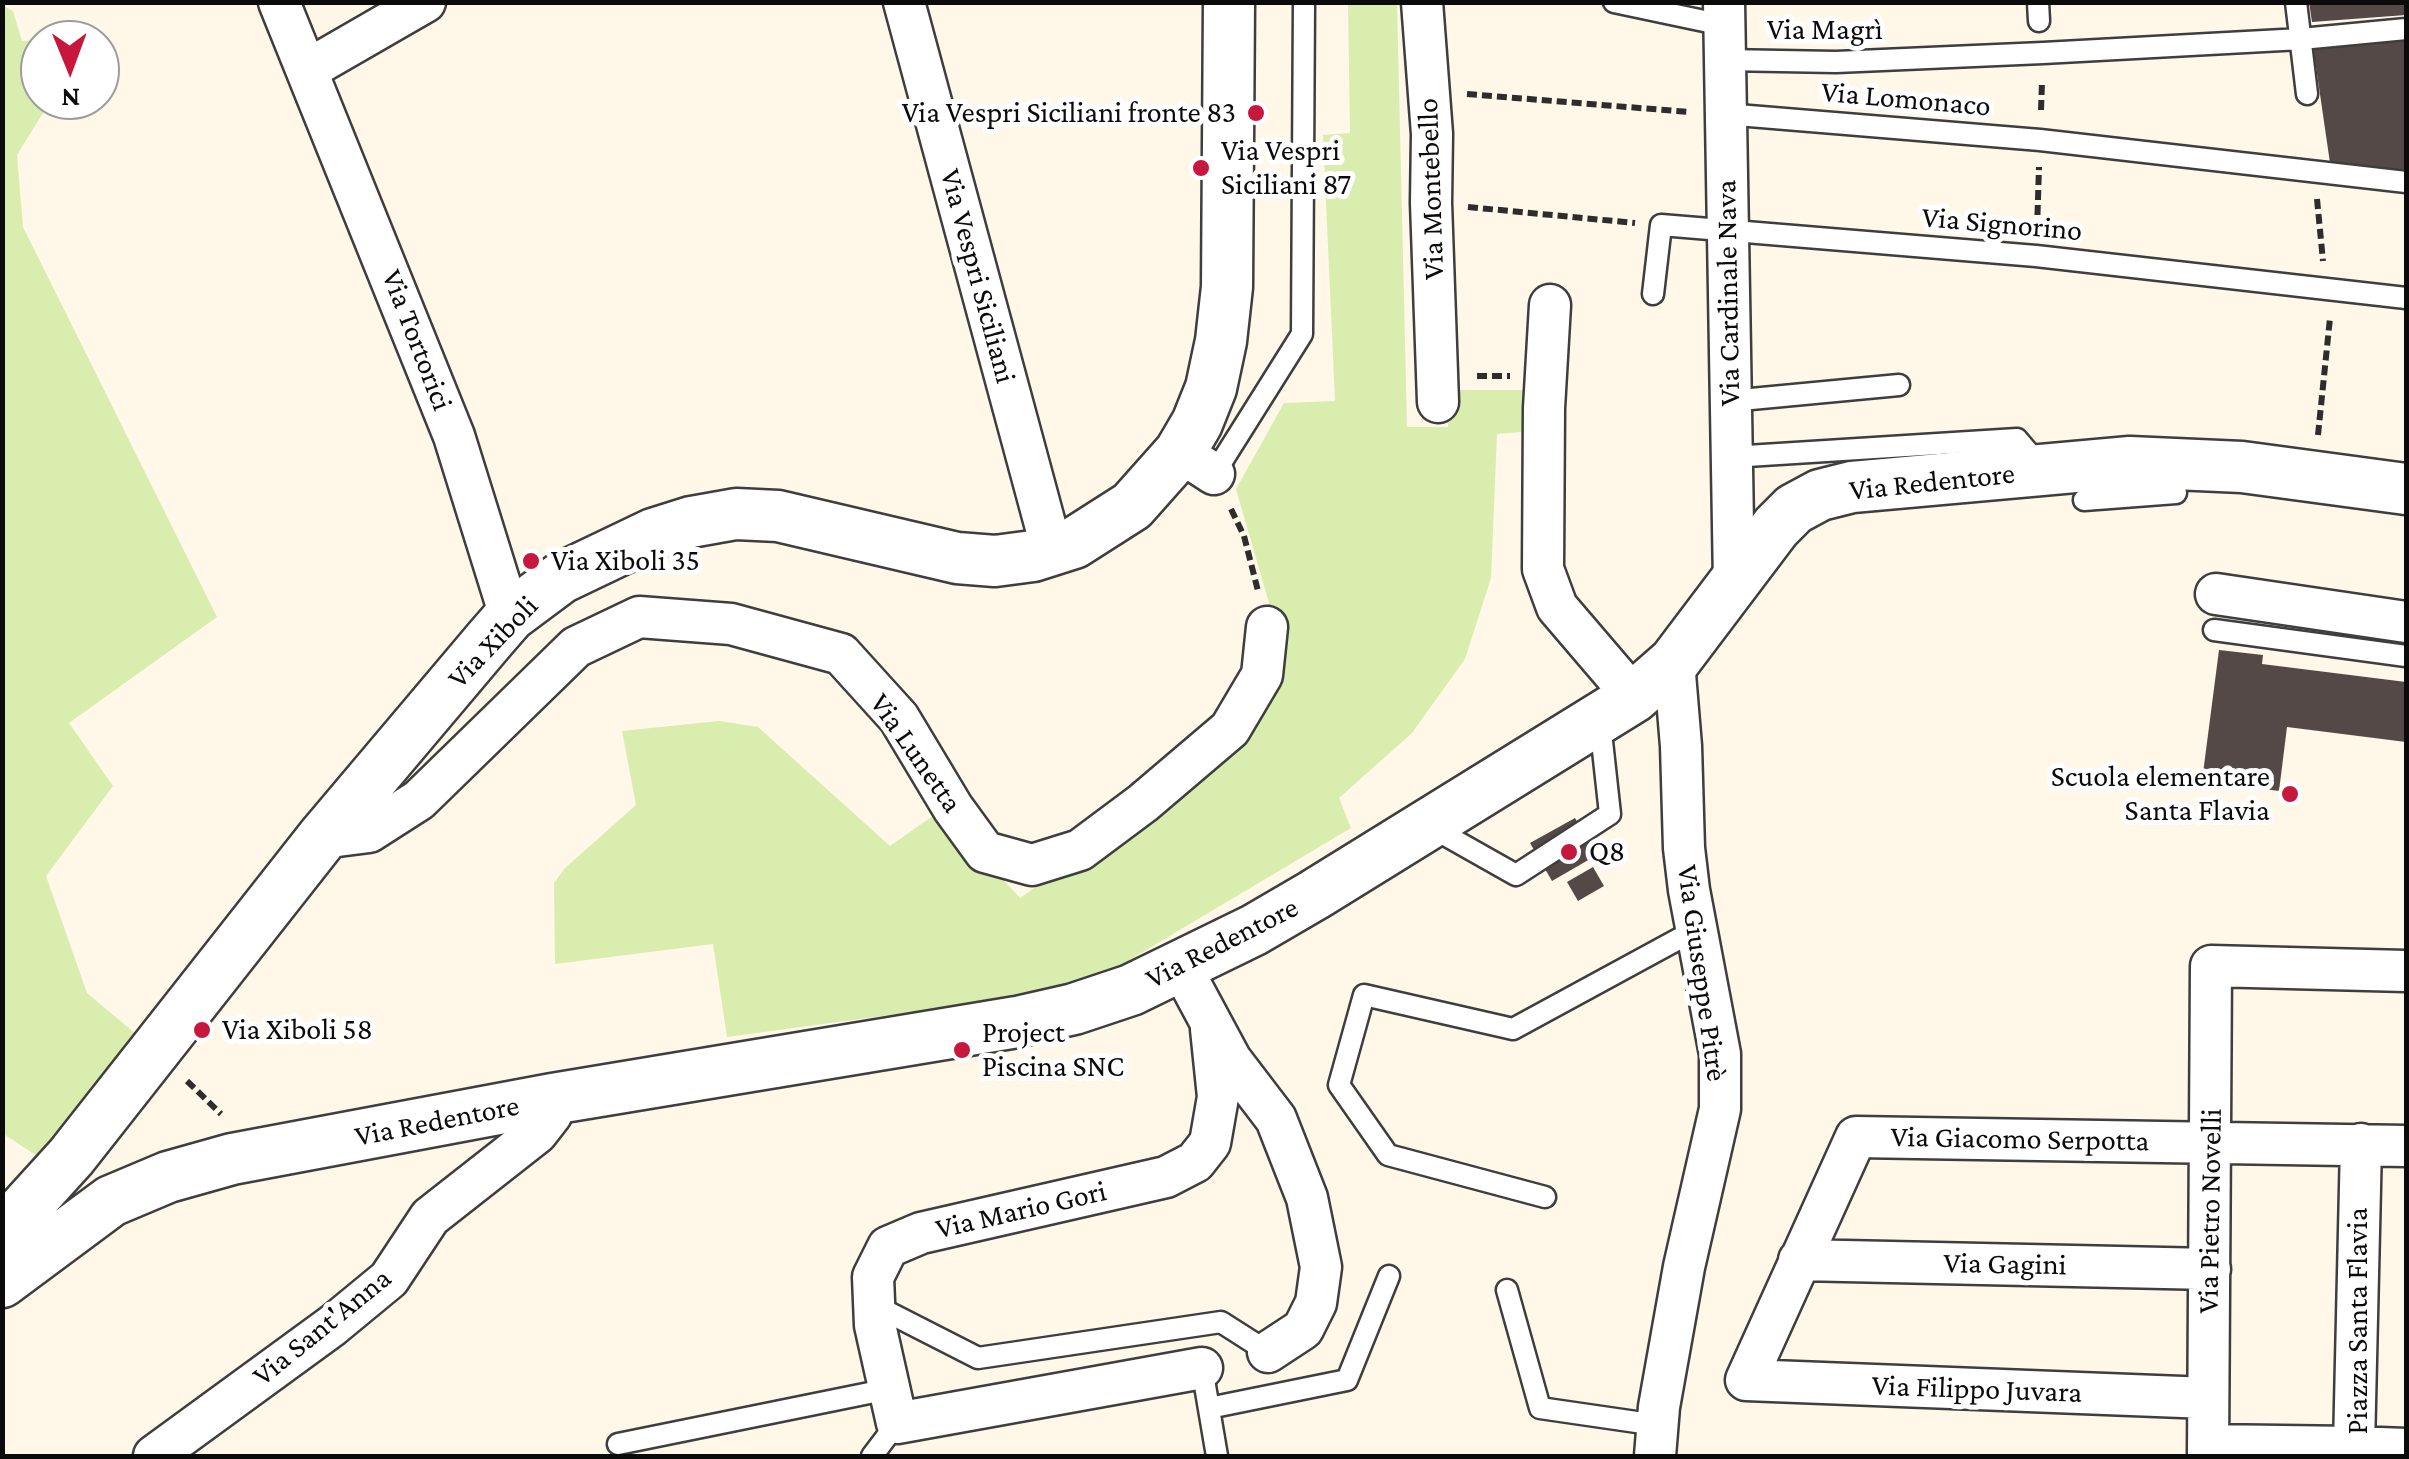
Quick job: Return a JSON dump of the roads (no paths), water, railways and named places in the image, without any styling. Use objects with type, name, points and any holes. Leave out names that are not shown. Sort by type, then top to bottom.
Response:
[{"type":"street","name":"Via Tortorici","points":[[280,2],[454,436],[510,616]]},
{"type":"street","points":[[307,70],[425,2]]},
{"type":"street","name":"Via Vespri Siciliani","points":[[904,2],[1052,550]]},
{"type":"street","points":[[1197,463],[1197,423],[1211,388],[1227,287],[1230,2]]},
{"type":"street","name":"Via Montebello","points":[[1422,2],[1432,134],[1430,203],[1438,389]]},
{"type":"street","name":"Via Cardinale Nava","points":[[1724,29],[1734,583]]},
{"type":"street","points":[[1550,305],[1543,569],[1558,608],[1617,709]]},
{"type":"street","name":"Via Redentore","points":[[2,1282],[112,1200],[168,1177],[262,1154],[552,1099],[1017,1022],[1131,990],[1254,930],[1617,709],[1674,662],[1794,509],[1820,496],[1852,488],[2130,462],[2181,462],[2406,489]]},
{"type":"street","name":"Via Xiboli","points":[[2,1233],[71,1157],[322,838],[510,616],[561,578],[618,548],[691,522],[736,514],[778,516],[957,558],[994,561],[1052,550],[1104,527],[1197,463]]},
{"type":"street","points":[[2215,612],[2406,622]]},
{"type":"street","name":"Via Lunetta","points":[[322,838],[369,832],[419,800],[576,647],[639,618],[732,624],[841,654],[900,718],[953,808],[985,852],[1032,865],[1080,850],[1230,728],[1262,675],[1267,626]]},
{"type":"street","name":"Via Giuseppe Pitrè","points":[[1656,1440],[1684,1267],[1720,1109],[1720,1054],[1684,848],[1674,662]]},
{"type":"street","name":"Via Pietro Novelli","points":[[2208,1450],[2211,966],[2406,971]]},
{"type":"street","name":"Via Mario Gori","points":[[1181,967],[1230,1060],[1276,1119],[1307,1198],[1321,1267],[1316,1303],[1303,1329],[1268,1352]]},
{"type":"street","name":"Via Mario Gori","points":[[893,1406],[875,1325],[873,1276],[888,1248],[921,1233],[1166,1177],[1195,1162],[1210,1143],[1218,1097],[1211,1029]]},
{"type":"street","name":"Via Sant'Anna","points":[[154,1456],[332,1326],[389,1279],[430,1217],[537,1133],[551,1115],[552,1099]]},
{"type":"street","name":"Via Giacomo Serpotta","points":[[1746,1380],[1856,1136],[2211,1141]]},
{"type":"street","points":[[2211,1141],[2406,1146]]},
{"type":"street","name":"Piazza Santa Flavia","points":[[2360,1144],[2354,1447],[2406,1449]]},
{"type":"street","name":"Via Gagini","points":[[1800,1260],[2210,1268]]},
{"type":"street","points":[[893,1406],[1202,1368]]},
{"type":"street","name":"Via Filippo Juvara","points":[[1746,1380],[2208,1398]]},
{"type":"street","points":[[2208,1450],[2354,1447]]},
{"type":"lane","points":[[1197,463],[1302,334],[1304,2]]},
{"type":"lane","name":"Via Magrì","points":[[1614,2],[1836,62],[2406,29]]},
{"type":"lane","points":[[2296,2],[2307,94]]},
{"type":"lane","name":"Via Lomonaco","points":[[1725,114],[2040,140],[2406,182]]},
{"type":"lane","name":"Via Signorino","points":[[1652,294],[1661,225],[2036,256],[2406,298]]},
{"type":"lane","points":[[1730,401],[1899,384]]},
{"type":"lane","name":"Via Redentore","points":[[1731,457],[2017,439],[2044,470]]},
{"type":"lane","points":[[2084,500],[2176,493]]},
{"type":"lane","points":[[2215,612],[2406,656]]},
{"type":"lane","points":[[1428,826],[1516,874],[1610,814],[1617,709]]},
{"type":"lane","points":[[1545,1197],[1388,1156],[1338,1085],[1364,995],[1513,1029],[1697,929]]},
{"type":"lane","points":[[1209,1408],[1347,1380],[1390,1276]]},
{"type":"lane","points":[[1507,1290],[1540,1408],[1656,1440]]},
{"type":"lane","points":[[874,1305],[978,1358],[1221,1322],[1268,1352]]},
{"type":"lane","points":[[1202,1368],[1217,1456]]},
{"type":"lane","points":[[618,1444],[893,1406]]},
{"type":"lane","points":[[872,1456],[893,1406]]},
{"type":"place","name":"Via Vespri Siciliani fronte 83","points":[[1256,113]]},
{"type":"place","name":"Via Vespri Siciliani 87","points":[[1201,168]]},
{"type":"place","name":"Via Xiboli 35","points":[[531,561]]},
{"type":"place","name":"Scuola elementare Santa Flavia","points":[[2290,794]]},
{"type":"place","name":"Q8","points":[[1569,852]]},
{"type":"place","name":"Via Xiboli 58","points":[[202,1030]]},
{"type":"place","name":"Project Piscina SNC","points":[[962,1050]]}]
